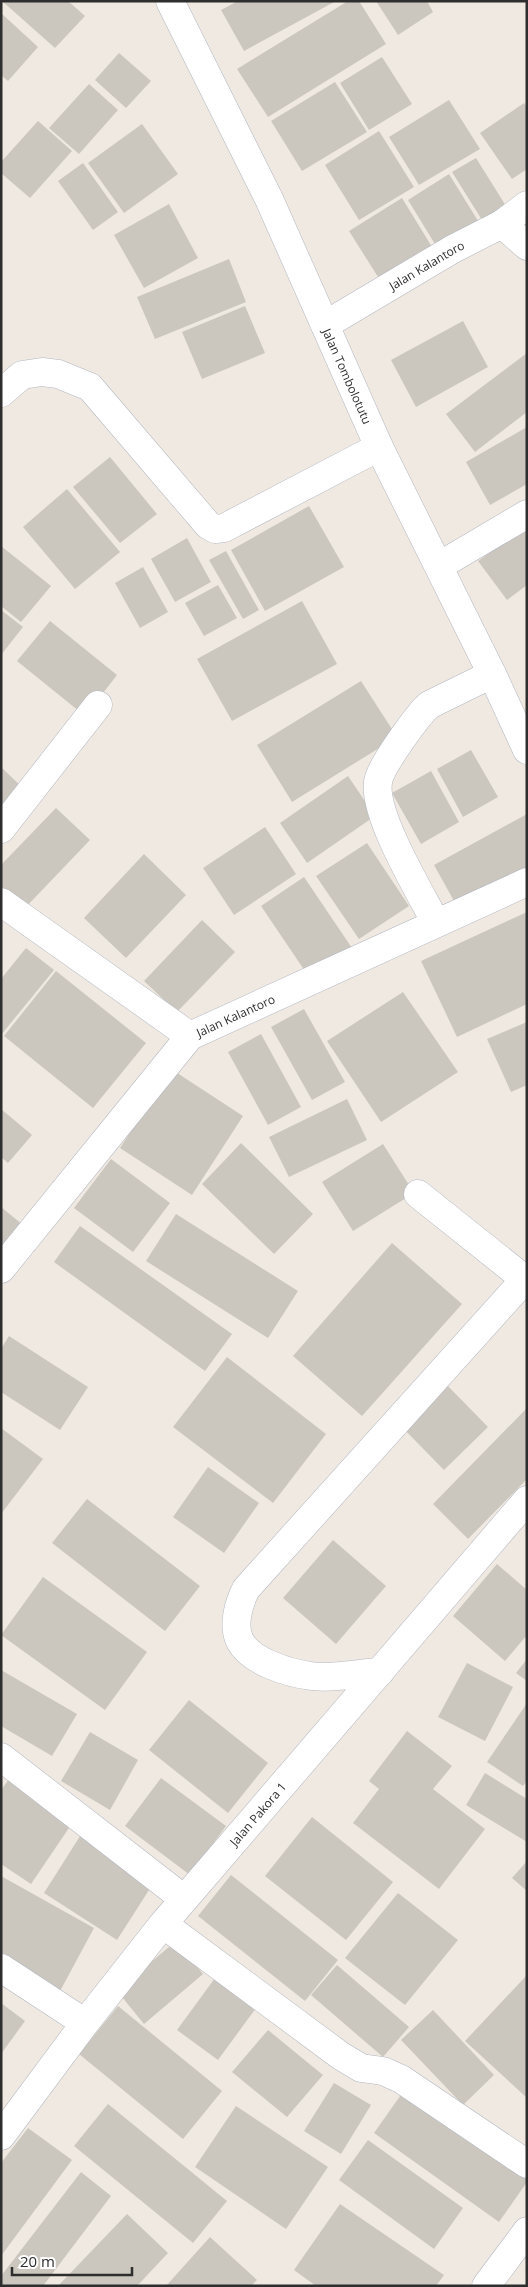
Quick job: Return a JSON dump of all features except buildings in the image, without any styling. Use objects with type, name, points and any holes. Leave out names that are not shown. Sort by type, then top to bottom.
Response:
[{"type":"street","name":"Jalan Tombolotutu","points":[[170,1],[270,199],[379,447],[492,674],[527,750]]},
{"type":"street","name":"Jalan Kalantoro","points":[[325,325],[454,249],[502,224],[527,206]]},
{"type":"street","points":[[502,224],[527,246]]},
{"type":"street","points":[[1,393],[22,375],[42,372],[58,374],[90,387],[208,525],[215,529],[224,528],[379,447]]},
{"type":"street","points":[[439,566],[527,514]]},
{"type":"street","points":[[436,923],[392,840],[379,798],[378,780],[418,716],[429,705],[492,674]]},
{"type":"street","points":[[1,829],[98,705]]},
{"type":"street","name":"Jalan Kalantoro","points":[[1,1269],[190,1036],[527,882]]},
{"type":"street","points":[[1,902],[190,1036]]},
{"type":"street","points":[[380,1672],[311,1676],[265,1663],[240,1641],[237,1622],[240,1602],[246,1589],[526,1279],[418,1194]]},
{"type":"street","name":"Jalan Pakora 1","points":[[1,2136],[84,2023],[163,1924],[527,1500]]},
{"type":"street","points":[[1,1757],[184,1899]]},
{"type":"street","points":[[163,1924],[341,2056],[361,2068],[383,2072],[401,2079],[527,2164]]},
{"type":"street","points":[[1,1968],[84,2023]]},
{"type":"street","points":[[486,2286],[527,2231]]}]
